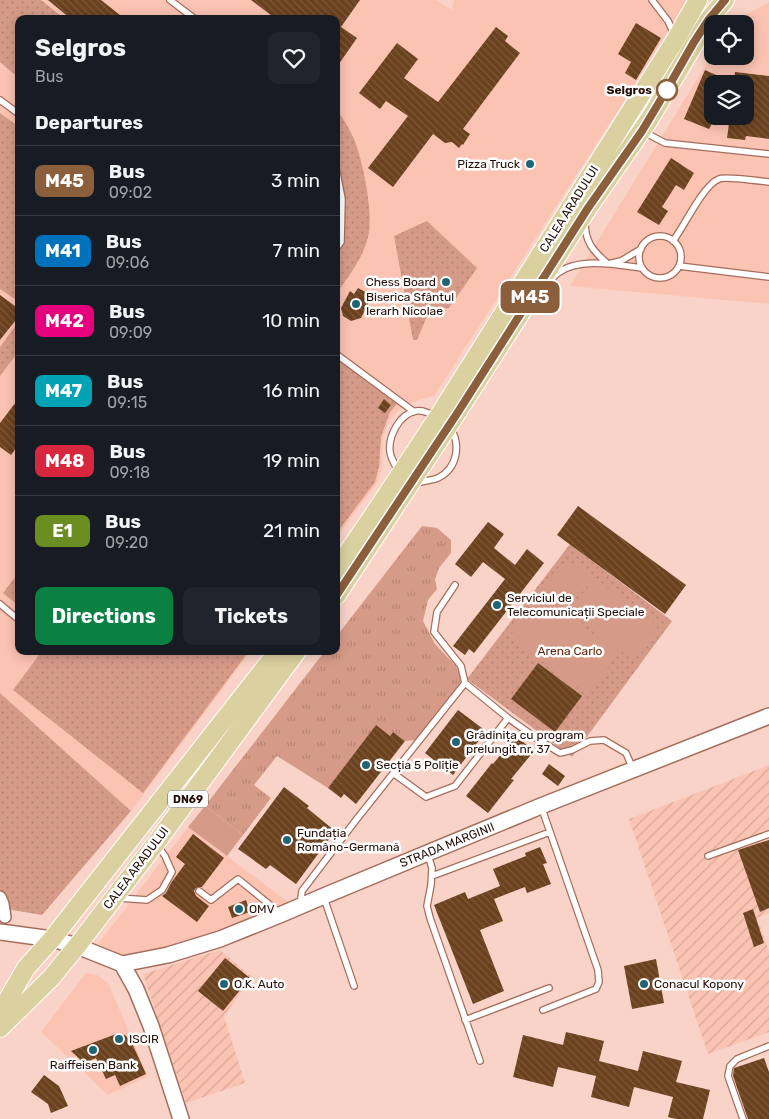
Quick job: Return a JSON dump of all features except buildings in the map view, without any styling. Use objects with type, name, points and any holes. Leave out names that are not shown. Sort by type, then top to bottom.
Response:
[{"type":"main road","name":"CALEA ARADULUI","points":[[340,590],[400,499],[444,421],[698,0]]},
{"type":"main road","name":"CALEA ARADULUI","points":[[340,564],[363,532],[400,474],[444,421],[522,310],[588,208],[642,131],[709,19],[725,0]]},
{"type":"main road","name":"CALEA ARADULUI","points":[[0,1013],[26,968],[52,939],[275,655]]},
{"type":"main road","name":"CALEA ARADULUI","points":[[0,1028],[51,978],[78,946],[294,655]]},
{"type":"street","name":"STRADA MARGINII","points":[[122,964],[168,955],[220,939],[540,806],[769,716]]},
{"type":"street","points":[[0,897],[5,917]]},
{"type":"street","points":[[0,932],[52,939],[78,946],[122,964],[136,989],[151,1026],[181,1119]]},
{"type":"lane","points":[[170,0],[190,15]]},
{"type":"lane","points":[[653,0],[668,21],[676,39]]},
{"type":"lane","points":[[0,100],[15,111]]},
{"type":"lane","points":[[642,131],[665,143],[769,154]]},
{"type":"lane","points":[[673,241],[711,184],[720,178],[769,182]]},
{"type":"lane","points":[[340,189],[342,199],[340,243]]},
{"type":"lane","points":[[588,208],[584,223],[586,235],[591,247],[608,264]]},
{"type":"lane","points":[[608,264],[621,261],[640,249],[652,238],[666,237],[678,246],[681,260],[679,266],[668,277],[654,278],[642,268],[639,256],[640,249]]},
{"type":"lane","points":[[522,310],[559,272],[572,267],[586,264],[608,264],[642,268]]},
{"type":"lane","points":[[679,266],[769,278]]},
{"type":"lane","points":[[340,357],[414,411]]},
{"type":"lane","points":[[400,474],[390,453],[391,438],[399,423],[406,415],[414,411],[428,412],[444,421]]},
{"type":"lane","name":"CALEA ARADULUI","points":[[400,499],[414,485],[437,478],[450,468],[456,456],[457,444],[454,433],[444,421]]},
{"type":"lane","points":[[455,585],[437,612],[434,632],[461,666],[465,683],[508,718],[560,753],[572,750],[590,741],[604,740],[626,753],[634,770]]},
{"type":"lane","points":[[0,604],[15,617]]},
{"type":"lane","points":[[303,905],[302,891],[465,683]]},
{"type":"lane","points":[[393,773],[426,797],[455,786],[508,718]]},
{"type":"lane","points":[[540,806],[598,970],[599,982],[596,989],[543,1010]]},
{"type":"lane","points":[[432,876],[550,832]]},
{"type":"lane","points":[[708,856],[769,834]]},
{"type":"lane","points":[[114,898],[147,900],[162,890],[174,874],[156,843]]},
{"type":"lane","points":[[428,853],[432,868],[427,906],[430,918],[464,1020],[480,1060]]},
{"type":"lane","points":[[199,891],[211,900],[238,879],[282,914]]},
{"type":"lane","points":[[324,896],[354,986]]},
{"type":"lane","points":[[464,1020],[549,988]]},
{"type":"lane","points":[[743,1119],[728,1076],[730,1066],[737,1059],[769,1046]]},
{"type":"shaded area","points":[[0,0],[436,0],[452,10],[454,0],[687,0],[434,396],[411,403],[399,410],[390,419],[383,437],[382,468],[377,483],[340,532],[340,15],[15,15],[15,655],[248,655],[131,811],[0,693]]},
{"type":"shaded area","points":[[769,2],[769,304],[570,286],[706,65],[754,65],[754,15],[745,15]]},
{"type":"shaded area","points":[[769,765],[769,913],[757,918],[769,951],[769,1032],[708,1054],[629,819]]},
{"type":"shaded area","points":[[188,827],[288,902],[238,926],[189,943],[159,950],[123,956],[98,944]]},
{"type":"shaded area","points":[[220,950],[252,977],[224,1016],[245,1083],[186,1103],[143,974]]},
{"type":"shaded area","points":[[86,973],[97,975],[108,983],[148,1076],[108,1095],[41,1032]]},
{"type":"green space","points":[[0,0],[41,0],[60,15],[15,15],[15,75],[0,62]]},
{"type":"green space","points":[[0,113],[15,124],[15,299],[0,289]]},
{"type":"green space","points":[[340,114],[354,139],[364,174],[369,202],[368,237],[355,267],[340,288]]},
{"type":"green space","points":[[427,221],[477,268],[449,308],[430,309],[417,340],[413,340],[394,236]]},
{"type":"green space","name":"Chess Board","points":[[445,268],[459,278],[446,297],[433,286]]},
{"type":"green space","points":[[15,326],[15,356],[0,376],[0,347]]},
{"type":"green space","points":[[340,361],[397,404],[390,412],[381,437],[379,467],[375,482],[340,529]]},
{"type":"green space","points":[[422,526],[437,528],[451,540],[451,553],[439,568],[435,579],[437,589],[428,600],[423,621],[435,644],[456,666],[461,678],[458,689],[418,740],[405,741],[393,732],[390,736],[376,726],[328,788],[277,756],[254,785],[271,798],[243,835],[205,806],[322,655],[340,655],[340,632]]},
{"type":"green space","name":"Arena Carlo","points":[[570,544],[672,621],[572,757],[467,679]]},
{"type":"green space","points":[[567,559],[591,577],[566,609],[543,591]]},
{"type":"green space","points":[[15,577],[15,603],[3,593]]},
{"type":"green space","points":[[595,578],[658,626],[633,660],[569,612]]},
{"type":"green space","points":[[541,594],[619,653],[587,695],[510,636]]},
{"type":"green space","points":[[39,655],[246,655],[143,793],[13,690]]},
{"type":"green space","points":[[0,693],[131,811],[42,915],[0,908]]},
{"type":"green space","points":[[205,806],[243,835],[227,856],[188,827]]},
{"type":"bus line","name":"M45","points":[[340,590],[458,412],[588,208],[642,131],[694,42],[709,19],[725,0]]},
{"type":"place","name":"Selgros","points":[[667,90]]},
{"type":"place","name":"Pizza Truck","points":[[530,164]]},
{"type":"place","name":"Chess Board","points":[[446,282]]},
{"type":"place","name":"Biserica Sfântul Ierarh Nicolae","points":[[356,304]]},
{"type":"place","name":"Serviciul de Telecomunicații Speciale","points":[[497,605]]},
{"type":"place","name":"Grădinița cu program prelungit nr. 37","points":[[456,742]]},
{"type":"place","name":"Secția 5 Poliție","points":[[366,765]]},
{"type":"place","name":"Fundația Româno-Germană","points":[[287,840]]},
{"type":"place","name":"OMV","points":[[239,909]]},
{"type":"place","name":"O.K. Auto","points":[[224,984]]},
{"type":"place","name":"Conacul Kopony","points":[[644,984]]},
{"type":"place","name":"ISCIR","points":[[119,1039]]},
{"type":"place","name":"Raiffeisen Bank","points":[[93,1050]]}]
